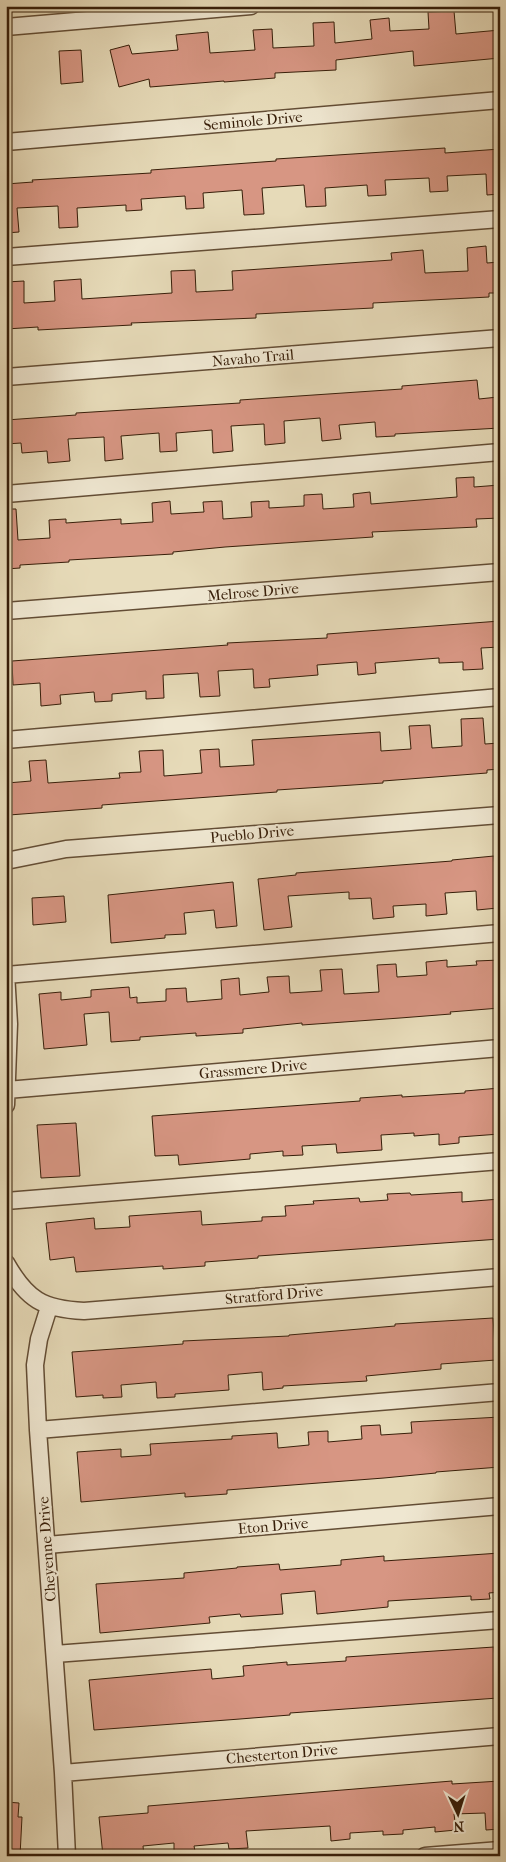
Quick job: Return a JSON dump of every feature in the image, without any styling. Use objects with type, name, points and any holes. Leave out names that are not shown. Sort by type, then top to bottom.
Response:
[{"type":"street","points":[[6,27],[251,6]]},
{"type":"street","name":"Seminole Drive","points":[[6,142],[500,100]]},
{"type":"street","points":[[6,257],[500,219]]},
{"type":"street","name":"Navaho Trail","points":[[6,378],[500,338]]},
{"type":"street","points":[[6,494],[500,452]]},
{"type":"street","name":"Melrose Drive","points":[[6,611],[500,572]]},
{"type":"street","points":[[6,740],[500,697]]},
{"type":"street","name":"Pueblo Drive","points":[[6,861],[66,849],[500,815]]},
{"type":"street","points":[[7,1097],[9,1024],[6,974],[500,933]]},
{"type":"street","name":"Grassmere Drive","points":[[7,1097],[500,1048]]},
{"type":"street","points":[[6,1202],[500,1161]]},
{"type":"street","points":[[6,1263],[16,1281],[31,1296],[49,1307]]},
{"type":"street","name":"Stratford Drive","points":[[49,1307],[84,1311],[500,1277]]},
{"type":"street","name":"Cheyenne Drive","points":[[49,1307],[39,1339],[35,1365],[67,1856]]},
{"type":"street","points":[[38,1430],[500,1392]]},
{"type":"street","name":"Eton Drive","points":[[46,1545],[500,1506]]},
{"type":"street","points":[[55,1654],[500,1620]]},
{"type":"street","name":"Chesterton Drive","points":[[63,1772],[500,1736]]},
{"type":"street","points":[[425,1856],[500,1850]]},
{"type":"building","points":[[454,11],[456,34],[500,30],[500,58],[414,66],[413,51],[336,60],[336,70],[275,73],[275,78],[150,87],[149,79],[119,87],[110,50],[129,45],[132,54],[178,50],[176,35],[208,32],[210,53],[255,50],[253,30],[272,29],[273,48],[314,46],[313,23],[334,22],[335,43],[372,39],[370,20],[389,18],[390,31],[429,29],[428,12]]},
{"type":"building","points":[[81,50],[83,82],[61,84],[59,51]]},
{"type":"building","points":[[445,148],[445,153],[500,149],[500,194],[487,195],[486,174],[447,176],[448,191],[430,192],[429,178],[385,180],[386,195],[368,196],[367,185],[325,188],[326,206],[306,207],[304,185],[262,188],[264,214],[244,215],[242,190],[203,193],[204,208],[186,209],[185,196],[141,199],[142,210],[126,211],[126,205],[77,208],[78,227],[59,228],[58,206],[17,208],[19,232],[6,233],[6,184],[33,182],[32,180],[151,173],[151,170],[276,161],[276,159]]},
{"type":"building","points":[[486,246],[487,263],[500,262],[500,293],[489,293],[489,297],[373,303],[373,308],[256,314],[256,318],[131,323],[132,325],[38,330],[38,327],[6,329],[6,282],[24,281],[24,303],[55,301],[54,281],[81,279],[82,299],[172,293],[171,271],[195,270],[196,292],[233,290],[232,271],[392,260],[391,253],[423,250],[425,273],[468,271],[467,248]]},
{"type":"building","points":[[477,380],[479,399],[498,397],[500,428],[395,434],[395,436],[376,437],[375,422],[339,425],[341,439],[322,441],[320,418],[284,421],[285,443],[265,445],[264,424],[231,426],[233,451],[213,453],[212,430],[176,433],[177,451],[160,452],[159,433],[121,436],[123,459],[105,461],[104,437],[68,439],[70,461],[48,463],[47,451],[22,453],[21,443],[6,444],[6,420],[76,415],[76,413],[240,403],[240,400],[402,389],[402,386]]},
{"type":"building","points":[[474,477],[474,487],[500,485],[500,518],[476,519],[477,527],[372,532],[373,537],[225,547],[173,552],[173,554],[69,560],[69,562],[20,565],[20,568],[6,569],[6,509],[16,509],[18,540],[50,538],[49,520],[66,519],[66,523],[121,519],[121,524],[153,522],[152,503],[170,501],[171,514],[204,512],[203,502],[222,501],[223,519],[252,517],[251,502],[269,501],[269,508],[304,506],[304,495],[322,494],[323,509],[354,507],[353,494],[370,492],[371,504],[457,497],[456,478]]},
{"type":"building","points":[[500,621],[500,647],[481,648],[483,669],[463,670],[463,662],[439,663],[439,658],[375,663],[376,673],[358,675],[357,662],[317,665],[318,675],[269,679],[270,687],[254,688],[253,669],[218,671],[220,696],[200,697],[198,673],[163,675],[164,698],[146,699],[146,691],[112,694],[112,701],[95,702],[94,692],[60,695],[61,704],[41,706],[40,683],[13,685],[12,661],[228,645],[227,643],[327,638],[327,634]]},
{"type":"building","points":[[483,718],[485,744],[500,743],[500,769],[487,770],[487,773],[383,781],[383,783],[277,790],[277,792],[102,805],[102,808],[9,815],[7,783],[31,781],[29,761],[46,760],[48,783],[120,778],[119,773],[141,772],[139,751],[163,750],[164,776],[202,773],[200,750],[219,749],[220,767],[254,765],[252,740],[380,732],[381,751],[411,749],[409,726],[430,725],[432,748],[462,746],[461,719]]},
{"type":"building","points":[[494,856],[498,908],[477,910],[476,891],[445,893],[447,914],[426,916],[426,904],[393,906],[394,917],[373,919],[371,898],[349,899],[349,892],[288,896],[292,927],[264,930],[258,879],[296,875],[296,873]]},
{"type":"building","points":[[233,882],[237,926],[216,928],[214,910],[184,913],[186,934],[165,935],[165,938],[111,943],[108,895]]},
{"type":"building","points":[[64,896],[66,922],[33,925],[32,898]]},
{"type":"building","points":[[447,960],[447,967],[477,965],[476,961],[500,960],[500,1008],[400,1018],[302,1025],[302,1023],[243,1029],[243,1033],[196,1036],[196,1033],[140,1037],[140,1040],[111,1042],[109,1012],[84,1014],[87,1045],[44,1049],[39,994],[61,992],[61,1000],[91,997],[91,990],[129,987],[130,998],[137,997],[137,1003],[166,1001],[166,989],[186,988],[187,1002],[222,999],[221,980],[239,978],[240,995],[269,992],[267,977],[289,976],[290,993],[322,991],[320,970],[342,969],[344,994],[379,992],[377,965],[396,964],[397,977],[427,975],[426,962]]},
{"type":"building","points":[[500,1088],[500,1134],[459,1137],[459,1143],[439,1145],[439,1134],[414,1136],[414,1133],[381,1135],[382,1150],[337,1153],[336,1144],[302,1146],[303,1155],[283,1156],[283,1151],[250,1154],[250,1159],[179,1165],[178,1155],[155,1156],[152,1116],[360,1101],[360,1098],[465,1093],[465,1091]]},
{"type":"building","points":[[76,1123],[80,1176],[41,1178],[37,1125]]},
{"type":"building","points":[[462,1192],[462,1202],[500,1199],[500,1239],[258,1256],[258,1258],[205,1262],[205,1266],[163,1269],[163,1266],[76,1272],[74,1257],[50,1260],[46,1223],[94,1218],[95,1229],[130,1227],[129,1216],[201,1211],[202,1225],[262,1221],[262,1217],[286,1216],[285,1206],[314,1204],[313,1201],[359,1198],[360,1202],[388,1200],[387,1194],[410,1193],[411,1195]]},
{"type":"building","points":[[493,1318],[496,1360],[441,1364],[441,1369],[366,1376],[367,1381],[283,1386],[283,1388],[263,1390],[262,1372],[228,1375],[229,1390],[175,1394],[175,1397],[157,1398],[156,1382],[121,1385],[122,1397],[103,1398],[103,1395],[76,1397],[72,1352],[183,1344],[183,1341],[289,1336],[395,1326],[395,1324]]},
{"type":"building","points":[[500,1417],[500,1467],[227,1490],[227,1494],[185,1497],[185,1493],[81,1502],[77,1452],[121,1449],[121,1457],[151,1455],[150,1444],[232,1439],[232,1436],[277,1433],[278,1448],[309,1445],[308,1432],[328,1431],[328,1442],[362,1439],[361,1426],[380,1425],[381,1435],[412,1433],[411,1422]]},
{"type":"building","points":[[500,1553],[500,1592],[489,1593],[490,1599],[471,1600],[471,1596],[388,1601],[388,1607],[317,1614],[315,1591],[281,1594],[283,1614],[241,1617],[240,1614],[209,1617],[210,1623],[100,1633],[96,1584],[184,1578],[184,1573],[237,1567],[279,1564],[280,1570],[341,1565],[341,1560],[384,1556],[384,1561]]},
{"type":"building","points":[[494,1647],[498,1698],[94,1730],[89,1680],[211,1669],[212,1679],[244,1676],[243,1666],[287,1662],[287,1665],[346,1661],[346,1657]]},
{"type":"building","points":[[452,1781],[452,1784],[500,1781],[500,1829],[486,1830],[485,1813],[454,1814],[456,1830],[435,1832],[435,1827],[403,1830],[403,1834],[383,1835],[383,1831],[350,1833],[350,1839],[331,1841],[330,1826],[246,1831],[248,1848],[229,1849],[228,1843],[194,1846],[195,1851],[174,1853],[174,1843],[143,1846],[144,1856],[103,1856],[99,1817],[148,1813],[148,1806]]},
{"type":"building","points":[[6,1802],[19,1803],[18,1817],[22,1817],[20,1856],[6,1856]]}]
